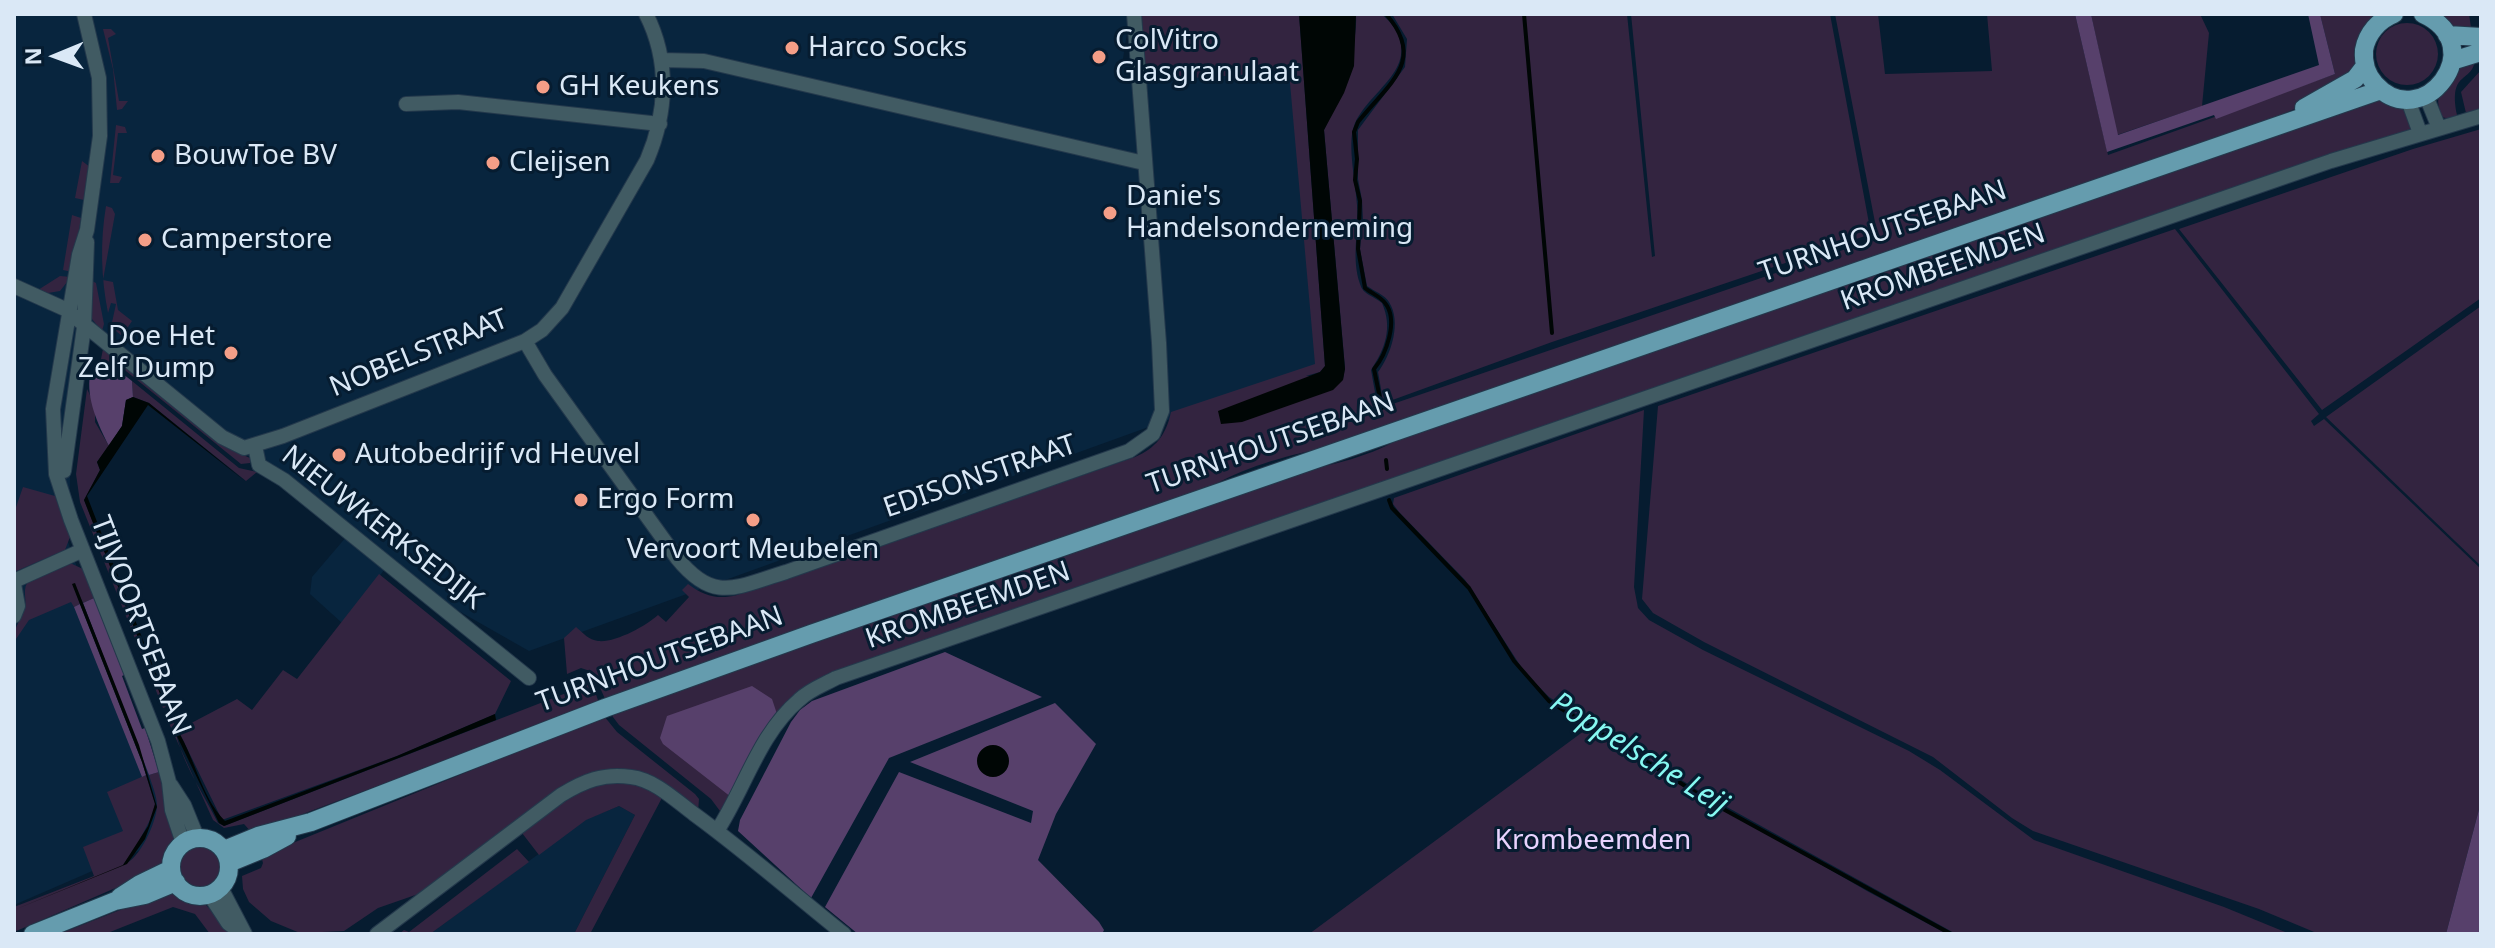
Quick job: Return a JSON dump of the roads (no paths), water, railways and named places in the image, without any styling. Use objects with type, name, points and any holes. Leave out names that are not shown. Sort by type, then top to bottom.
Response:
[{"type":"main road","points":[[2389,15],[2368,38],[2364,52],[2365,66],[2371,80],[2394,98],[2417,98],[2443,84],[2452,61],[2452,48],[2441,25],[2423,14]]},
{"type":"main road","points":[[2447,35],[2481,37]]},
{"type":"main road","points":[[2452,61],[2481,52]]},
{"type":"main road","name":"TURNHOUTSEBAAN","points":[[2255,132],[2332,94],[2355,79],[2365,66]]},
{"type":"main road","name":"TURNHOUTSEBAAN","points":[[227,856],[258,836],[311,822],[605,708],[811,634],[2381,90]]},
{"type":"main road","points":[[190,840],[215,841],[227,856],[228,876],[215,891],[190,894],[173,876],[172,857],[190,840]]},
{"type":"main road","points":[[33,934],[115,901],[140,884],[173,876]]},
{"type":"street","name":"TIJVOORTSEBAAN","points":[[62,489],[84,327],[88,277],[87,230],[100,136],[101,94],[84,14]]},
{"type":"street","name":"NOBELSTRAAT","points":[[255,446],[525,341],[553,319],[647,160],[660,124],[664,96],[662,60],[646,14]]},
{"type":"street","name":"EDISONSTRAAT","points":[[525,341],[545,375],[652,525],[688,572],[706,586],[737,586],[1129,451],[1146,441],[1158,425],[1162,411],[1134,14]]},
{"type":"street","points":[[662,60],[704,61],[1144,163]]},
{"type":"street","points":[[2417,98],[2439,128],[2481,116]]},
{"type":"street","points":[[2417,98],[2420,133]]},
{"type":"street","points":[[406,104],[458,102],[660,124]]},
{"type":"street","name":"KROMBEEMDEN","points":[[717,831],[778,722],[801,698],[836,678],[2265,184],[2439,128]]},
{"type":"street","name":"TIJVOORTSEBAAN","points":[[87,230],[79,255],[53,409],[56,474],[158,741],[169,782],[172,810],[190,840]]},
{"type":"street","name":"NIEUWKERKSEDIJK","points":[[14,286],[69,313],[231,443],[244,448],[255,446],[259,465],[297,491],[529,678]]},
{"type":"street","points":[[14,616],[18,606],[14,583],[83,550]]},
{"type":"street","points":[[377,934],[561,795],[593,778],[631,777],[655,785],[844,934]]},
{"type":"street","points":[[215,891],[228,923],[244,934]]},
{"type":"waterway","name":"Poppelsche Leij","points":[[1382,408],[1374,369],[1383,355],[1391,319],[1383,301],[1365,288],[1358,249],[1360,201],[1355,180],[1357,159],[1354,132],[1358,122],[1391,84],[1403,59],[1403,45],[1398,31],[1386,14]]},
{"type":"waterway","points":[[1524,14],[1552,333]]},
{"type":"waterway","name":"Poppelsche Leij","points":[[1386,460],[1387,469]]},
{"type":"waterway","name":"Poppelsche Leij","points":[[1389,500],[1392,508],[1469,588],[1514,661],[1549,701],[1714,804],[1951,934]]},
{"type":"place","name":"Harco Socks","points":[[792,48]]},
{"type":"place","name":"ColVitro Glasgranulaat","points":[[1099,57]]},
{"type":"place","name":"GH Keukens","points":[[543,87]]},
{"type":"place","name":"BouwToe BV","points":[[158,156]]},
{"type":"place","name":"Cleijsen","points":[[493,163]]},
{"type":"place","name":"Danie's Handelsonderneming","points":[[1110,213]]},
{"type":"place","name":"Camperstore","points":[[145,240]]},
{"type":"place","name":"Doe Het Zelf Dump","points":[[231,353]]},
{"type":"place","name":"Autobedrijf vd Heuvel","points":[[339,455]]},
{"type":"place","name":"Ergo Form","points":[[581,500]]},
{"type":"place","name":"Vervoort Meubelen","points":[[753,520]]},
{"type":"park label","name":"Krombeemden","points":[[1593,841]]}]
